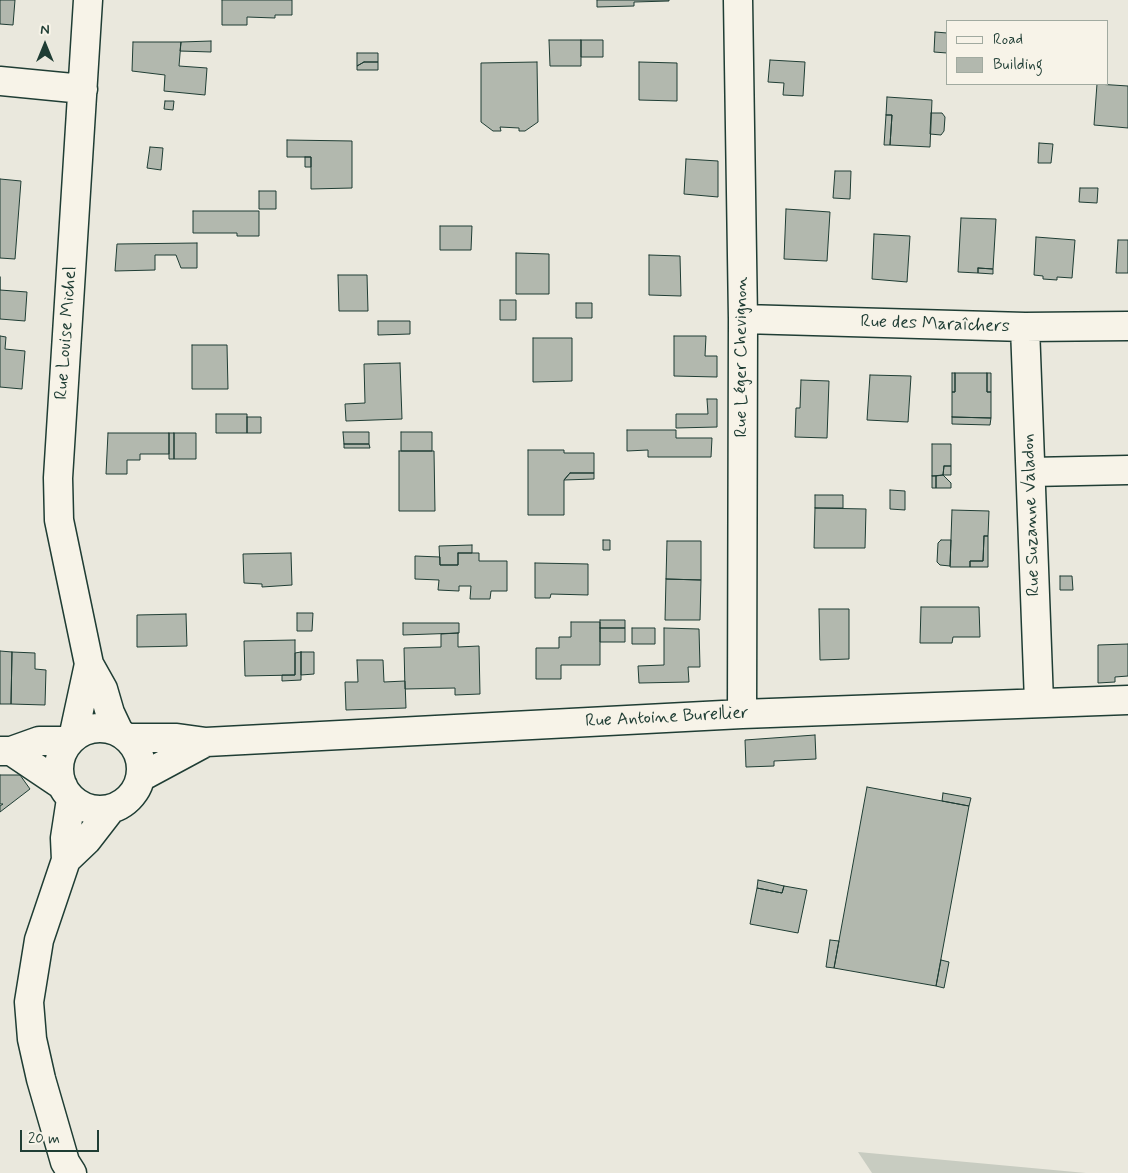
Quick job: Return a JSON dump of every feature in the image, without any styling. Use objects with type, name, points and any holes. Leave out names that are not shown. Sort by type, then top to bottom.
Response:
[{"type":"street","name":"Rue Louise Michel","points":[[88,0],[58,478],[60,520],[89,664],[103,689],[110,713],[123,735]]},
{"type":"street","name":"Rue Léger Chevignon","points":[[738,0],[743,319],[742,714]]},
{"type":"street","points":[[0,81],[83,89]]},
{"type":"street","name":"Rue des Maraîchers","points":[[743,319],[1025,328],[1128,326]]},
{"type":"street","name":"Rue Suzanne Valadon","points":[[1025,328],[1039,702]]},
{"type":"street","points":[[1031,472],[1128,470]]},
{"type":"street","name":"Rue Louise Michel","points":[[72,739],[89,664]]},
{"type":"street","name":"Rue Antoine Burellier","points":[[123,735],[177,738],[206,742],[742,714],[1128,700]]},
{"type":"street","points":[[66,860],[87,840],[111,809],[127,800],[138,786],[141,777],[141,760],[133,744],[123,735],[95,728],[84,731],[72,739],[60,762],[60,778],[67,792],[66,860],[39,940],[29,1002],[32,1039],[41,1079],[67,1169]]},
{"type":"street","points":[[6,751],[39,741],[72,739]]},
{"type":"street","name":"Rue Antoine Burellier","points":[[141,777],[206,742]]},
{"type":"street","points":[[6,751],[67,792],[86,808],[111,809]]},
{"type":"shaded area","points":[[858,1152],[1086,1173],[872,1173]]},
{"type":"building","points":[[0,0],[15,0],[13,25],[0,24]]},
{"type":"building","points":[[222,0],[292,0],[292,15],[275,15],[275,18],[247,17],[247,25],[222,25]]},
{"type":"building","points":[[597,0],[669,1],[634,2],[634,6],[597,7]]},
{"type":"building","points":[[935,32],[946,33],[946,53],[934,52]]},
{"type":"building","points":[[549,40],[581,40],[581,66],[550,66]]},
{"type":"building","points":[[581,40],[603,40],[603,57],[581,57]]},
{"type":"building","points":[[211,41],[211,52],[180,51],[181,42]]},
{"type":"building","points":[[133,42],[181,42],[179,66],[207,68],[205,95],[164,91],[165,75],[132,71]]},
{"type":"building","points":[[357,53],[378,53],[378,62],[364,62],[357,66]]},
{"type":"building","points":[[770,60],[805,62],[803,96],[783,95],[784,83],[768,82]]},
{"type":"building","points":[[364,62],[378,62],[378,70],[357,70],[357,66]]},
{"type":"building","points":[[537,62],[538,122],[525,131],[519,131],[519,128],[500,127],[501,131],[493,131],[481,122],[481,63]]},
{"type":"building","points":[[639,62],[677,63],[677,101],[639,100]]},
{"type":"building","points":[[1097,85],[1128,86],[1128,128],[1094,125]]},
{"type":"building","points":[[887,97],[932,100],[930,147],[890,145],[892,115],[886,115]]},
{"type":"building","points":[[165,101],[174,101],[173,110],[164,109]]},
{"type":"building","points":[[931,113],[942,113],[945,117],[944,131],[941,135],[930,134]]},
{"type":"building","points":[[886,115],[892,115],[890,145],[884,145]]},
{"type":"building","points":[[287,140],[352,141],[352,188],[311,189],[311,157],[287,157]]},
{"type":"building","points":[[1039,143],[1053,144],[1051,163],[1038,163]]},
{"type":"building","points":[[150,147],[163,148],[161,170],[147,168]]},
{"type":"building","points":[[305,157],[311,157],[311,167],[305,167]]},
{"type":"building","points":[[686,159],[718,161],[718,197],[684,194]]},
{"type":"building","points":[[835,171],[851,171],[850,199],[833,198]]},
{"type":"building","points":[[0,179],[21,181],[15,259],[0,258]]},
{"type":"building","points":[[1080,188],[1098,188],[1097,203],[1079,202]]},
{"type":"building","points":[[259,191],[276,191],[276,209],[259,209]]},
{"type":"building","points":[[786,209],[830,212],[827,261],[784,259]]},
{"type":"building","points":[[193,211],[259,211],[259,236],[237,236],[237,233],[193,233]]},
{"type":"building","points":[[961,218],[996,219],[993,269],[978,268],[978,273],[958,272]]},
{"type":"building","points":[[440,226],[472,226],[471,250],[440,250]]},
{"type":"building","points":[[874,234],[910,236],[907,282],[872,279]]},
{"type":"building","points":[[1036,237],[1075,240],[1072,278],[1057,277],[1057,280],[1043,279],[1043,276],[1034,275]]},
{"type":"building","points":[[1118,240],[1128,240],[1128,273],[1116,273]]},
{"type":"building","points":[[197,243],[197,268],[181,268],[176,255],[155,255],[155,270],[115,271],[117,244]]},
{"type":"building","points":[[516,253],[549,254],[549,294],[516,294]]},
{"type":"building","points":[[649,255],[680,256],[681,296],[649,295]]},
{"type":"building","points":[[978,268],[993,269],[993,274],[978,273]]},
{"type":"building","points":[[338,275],[367,275],[368,311],[339,311]]},
{"type":"building","points":[[0,290],[27,292],[25,321],[0,319]]},
{"type":"building","points":[[500,300],[516,300],[516,320],[500,320]]},
{"type":"building","points":[[576,303],[592,303],[592,318],[576,318]]},
{"type":"building","points":[[378,321],[410,321],[410,334],[378,335]]},
{"type":"building","points":[[0,336],[6,337],[5,349],[25,351],[22,389],[0,387]]},
{"type":"building","points":[[674,336],[706,336],[705,356],[717,356],[717,377],[674,376]]},
{"type":"building","points":[[533,338],[572,338],[572,381],[533,382]]},
{"type":"building","points":[[192,345],[227,345],[228,389],[192,389]]},
{"type":"building","points":[[400,363],[402,419],[346,421],[345,404],[365,403],[364,364]]},
{"type":"building","points":[[952,373],[955,373],[955,392],[952,392]]},
{"type":"building","points":[[955,373],[987,373],[987,392],[991,392],[991,418],[952,417],[952,392],[955,392]]},
{"type":"building","points":[[987,373],[991,373],[991,392],[987,392]]},
{"type":"building","points":[[870,375],[911,376],[908,422],[867,420]]},
{"type":"building","points":[[801,380],[829,381],[827,438],[795,437],[796,408],[800,408]]},
{"type":"building","points":[[707,399],[717,399],[717,427],[676,428],[676,414],[708,414]]},
{"type":"building","points":[[216,414],[247,414],[247,433],[216,433]]},
{"type":"building","points":[[247,417],[261,417],[261,433],[247,433]]},
{"type":"building","points":[[952,417],[991,418],[990,425],[952,424]]},
{"type":"building","points":[[627,430],[676,430],[676,438],[712,438],[711,457],[648,457],[648,450],[627,451]]},
{"type":"building","points":[[343,432],[369,432],[369,444],[344,444]]},
{"type":"building","points":[[401,432],[432,432],[432,451],[401,451]]},
{"type":"building","points":[[108,433],[169,433],[169,454],[140,454],[140,460],[127,460],[127,474],[106,474]]},
{"type":"building","points":[[169,433],[174,433],[174,459],[169,459]]},
{"type":"building","points":[[174,433],[196,433],[196,459],[174,459]]},
{"type":"building","points":[[344,444],[369,444],[370,448],[344,448]]},
{"type":"building","points":[[932,444],[951,444],[951,466],[944,466],[943,475],[932,476]]},
{"type":"building","points":[[528,450],[564,450],[564,453],[594,453],[594,473],[570,473],[564,480],[564,515],[528,515]]},
{"type":"building","points":[[399,451],[434,451],[435,511],[399,511]]},
{"type":"building","points":[[944,466],[951,466],[951,475],[943,475]]},
{"type":"building","points":[[570,473],[594,473],[594,479],[564,480]]},
{"type":"building","points":[[943,475],[951,483],[951,488],[936,488],[936,476]]},
{"type":"building","points":[[932,476],[936,476],[936,488],[932,488]]},
{"type":"building","points":[[890,490],[905,491],[905,510],[890,509]]},
{"type":"building","points":[[815,495],[843,495],[843,508],[815,508]]},
{"type":"building","points":[[815,508],[866,509],[865,548],[814,548]]},
{"type":"building","points":[[952,510],[989,511],[988,536],[984,536],[983,561],[970,561],[970,567],[950,567]]},
{"type":"building","points":[[984,536],[988,536],[988,567],[970,567],[970,561],[983,561]]},
{"type":"building","points":[[603,540],[610,540],[610,550],[603,550]]},
{"type":"building","points":[[941,540],[951,540],[950,566],[940,565],[937,562],[938,543]]},
{"type":"building","points":[[667,541],[701,541],[701,580],[666,579]]},
{"type":"building","points":[[472,545],[472,553],[458,553],[458,565],[440,565],[439,546]]},
{"type":"building","points":[[291,553],[292,585],[262,587],[262,584],[244,583],[243,554]]},
{"type":"building","points":[[458,553],[479,553],[479,561],[507,561],[507,591],[491,591],[490,599],[470,599],[471,586],[459,586],[459,591],[438,590],[439,580],[415,579],[415,556],[440,557],[440,565],[458,565]]},
{"type":"building","points":[[535,563],[588,564],[588,595],[551,594],[550,598],[535,598]]},
{"type":"building","points":[[1060,576],[1072,576],[1073,590],[1060,590]]},
{"type":"building","points":[[666,579],[701,580],[700,620],[665,620]]},
{"type":"building","points":[[921,607],[979,607],[980,637],[953,637],[952,643],[920,643]]},
{"type":"building","points":[[819,609],[849,609],[849,659],[820,660]]},
{"type":"building","points":[[297,613],[313,613],[312,631],[297,631]]},
{"type":"building","points":[[186,614],[187,646],[137,647],[137,615]]},
{"type":"building","points":[[600,620],[625,620],[625,628],[600,628]]},
{"type":"building","points":[[571,622],[600,622],[600,665],[561,665],[561,679],[536,679],[536,648],[559,648],[559,637],[571,637]]},
{"type":"building","points":[[403,623],[459,623],[459,633],[403,635]]},
{"type":"building","points":[[600,628],[625,628],[625,642],[600,642]]},
{"type":"building","points":[[632,628],[655,628],[655,644],[632,644]]},
{"type":"building","points":[[664,628],[699,629],[700,667],[688,667],[689,682],[639,683],[638,666],[664,665]]},
{"type":"building","points":[[458,633],[458,647],[479,646],[480,694],[455,695],[455,688],[405,689],[404,648],[441,647],[441,634]]},
{"type":"building","points":[[295,640],[295,675],[245,676],[244,641]]},
{"type":"building","points":[[1128,644],[1128,676],[1115,677],[1115,682],[1098,683],[1098,645]]},
{"type":"building","points":[[0,651],[12,652],[11,704],[0,704]]},
{"type":"building","points":[[12,652],[35,653],[35,669],[46,670],[45,705],[11,704]]},
{"type":"building","points":[[301,652],[301,680],[282,681],[282,675],[295,675],[295,653]]},
{"type":"building","points":[[301,652],[314,652],[314,674],[301,675]]},
{"type":"building","points":[[357,660],[383,660],[384,682],[405,681],[406,708],[346,710],[345,682],[358,682]]},
{"type":"building","points":[[815,735],[816,759],[774,761],[774,766],[746,767],[745,740]]},
{"type":"building","points":[[0,775],[20,775],[30,789],[0,812],[0,806],[3,804],[0,804]]},
{"type":"building","points":[[867,787],[969,806],[936,986],[834,968]]},
{"type":"building","points":[[943,793],[971,798],[969,806],[942,801]]},
{"type":"building","points":[[758,880],[784,886],[782,893],[757,888]]},
{"type":"building","points":[[784,886],[807,890],[798,933],[750,924],[757,888],[782,893]]},
{"type":"building","points":[[830,940],[839,941],[834,968],[826,967]]},
{"type":"building","points":[[941,960],[949,962],[944,988],[936,986]]}]
